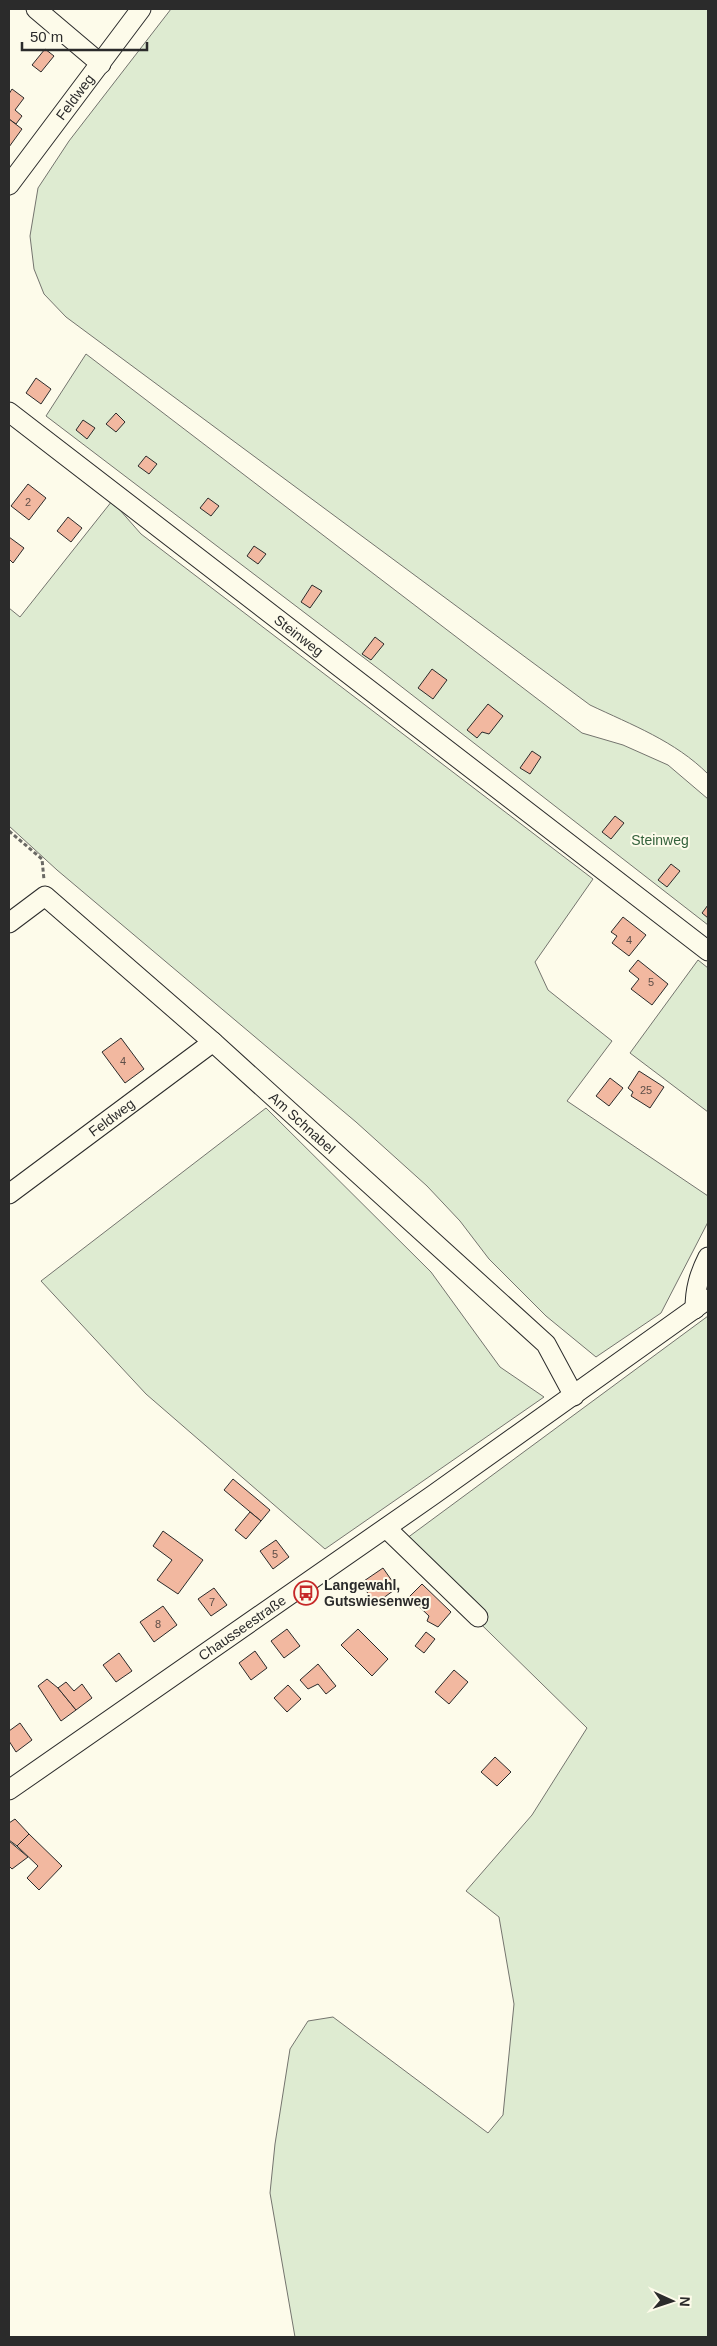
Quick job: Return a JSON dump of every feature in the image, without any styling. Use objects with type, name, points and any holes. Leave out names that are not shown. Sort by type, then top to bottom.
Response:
[{"type":"street","points":[[36,9],[101,64]]},
{"type":"street","name":"Feldweg","points":[[9,185],[101,64],[140,9]]},
{"type":"street","name":"Steinweg","points":[[9,412],[708,951]]},
{"type":"street","points":[[9,923],[45,896]]},
{"type":"street","name":"Am Schnabel","points":[[45,896],[214,1042],[546,1344],[574,1396]]},
{"type":"street","name":"Feldweg","points":[[9,1194],[214,1042]]},
{"type":"street","points":[[702,1304],[695,1294],[699,1275],[708,1257]]},
{"type":"street","name":"Chausseestraße","points":[[9,1790],[260,1626],[386,1528],[702,1304]]},
{"type":"street","points":[[386,1528],[478,1617]]},
{"type":"path","points":[[9,831],[42,859],[45,896]]},
{"type":"green space","points":[[171,9],[708,9],[708,774],[682,752],[667,743],[590,705],[66,317],[44,294],[34,269],[30,236],[38,188],[69,141]]},
{"type":"green space","name":"Steinweg","points":[[86,354],[582,733],[623,745],[668,765],[708,799],[708,925],[380,670],[46,416]]},
{"type":"green space","points":[[112,501],[141,534],[593,879],[535,962],[548,990],[612,1041],[567,1101],[708,1196],[708,1222],[661,1313],[596,1357],[546,1316],[489,1259],[460,1221],[427,1186],[356,1122],[57,870],[9,826],[9,608],[20,617]]},
{"type":"green space","points":[[698,960],[708,968],[708,1112],[630,1053]]},
{"type":"green space","points":[[266,1108],[431,1272],[500,1367],[544,1397],[325,1549],[146,1394],[41,1281]]},
{"type":"green space","points":[[708,1316],[708,2337],[295,2337],[270,2193],[275,2144],[290,2049],[308,2021],[333,2017],[488,2133],[503,2115],[514,2004],[499,1917],[466,1891],[532,1815],[587,1728],[399,1544]]},
{"type":"building","points":[[45,49],[54,56],[41,72],[32,65]]},
{"type":"building","points":[[12,89],[24,98],[15,110],[22,116],[16,124],[9,119],[9,94]]},
{"type":"building","points":[[9,119],[22,129],[9,147]]},
{"type":"building","points":[[36,378],[51,389],[41,404],[26,393]]},
{"type":"building","points":[[116,413],[125,422],[116,432],[106,424]]},
{"type":"building","points":[[83,420],[95,428],[87,439],[76,430]]},
{"type":"building","points":[[146,456],[157,464],[149,474],[138,466]]},
{"type":"building","points":[[28,484],[46,498],[29,520],[11,506]]},
{"type":"building","points":[[208,498],[219,506],[211,516],[200,508]]},
{"type":"building","points":[[68,517],[82,528],[71,542],[57,531]]},
{"type":"building","points":[[9,537],[24,548],[13,563],[9,559]]},
{"type":"building","points":[[254,546],[266,554],[258,564],[247,556]]},
{"type":"building","points":[[312,585],[322,591],[310,608],[301,602]]},
{"type":"building","points":[[375,637],[384,644],[371,660],[362,654]]},
{"type":"building","points":[[432,669],[447,680],[433,699],[418,688]]},
{"type":"building","points":[[488,704],[503,716],[489,734],[482,732],[477,738],[467,730]]},
{"type":"building","points":[[532,751],[541,757],[530,774],[520,768]]},
{"type":"building","points":[[615,816],[624,823],[611,839],[602,832]]},
{"type":"building","points":[[671,864],[680,871],[667,887],[658,880]]},
{"type":"building","points":[[708,905],[708,918],[702,913]]},
{"type":"building","points":[[623,917],[646,935],[629,956],[612,943],[617,936],[611,932]]},
{"type":"building","points":[[638,960],[668,984],[652,1005],[631,989],[639,979],[629,971]]},
{"type":"building","points":[[121,1038],[144,1069],[125,1083],[102,1052]]},
{"type":"building","points":[[639,1071],[664,1087],[650,1108],[631,1096],[633,1092],[628,1088]]},
{"type":"building","points":[[610,1078],[623,1088],[609,1106],[596,1096]]},
{"type":"building","points":[[233,1479],[270,1510],[261,1521],[224,1490]]},
{"type":"building","points":[[250,1512],[261,1521],[246,1539],[235,1530]]},
{"type":"building","points":[[163,1531],[203,1560],[178,1594],[157,1580],[172,1560],[153,1546]]},
{"type":"building","points":[[276,1540],[289,1557],[273,1569],[260,1551]]},
{"type":"building","points":[[383,1568],[397,1588],[375,1604],[361,1583]]},
{"type":"building","points":[[422,1584],[451,1612],[438,1627],[427,1621],[429,1616],[409,1597]]},
{"type":"building","points":[[214,1588],[227,1605],[211,1616],[198,1599]]},
{"type":"building","points":[[163,1606],[177,1625],[154,1642],[140,1622]]},
{"type":"building","points":[[287,1629],[300,1646],[284,1658],[271,1641]]},
{"type":"building","points":[[358,1629],[388,1659],[372,1676],[341,1645]]},
{"type":"building","points":[[426,1632],[435,1639],[424,1653],[415,1646]]},
{"type":"building","points":[[255,1651],[267,1668],[251,1680],[239,1663]]},
{"type":"building","points":[[119,1653],[132,1671],[116,1682],[103,1665]]},
{"type":"building","points":[[318,1664],[336,1686],[326,1694],[318,1684],[308,1689],[300,1680]]},
{"type":"building","points":[[454,1670],[468,1682],[449,1704],[435,1692]]},
{"type":"building","points":[[47,1679],[58,1688],[76,1710],[61,1721],[38,1686]]},
{"type":"building","points":[[66,1682],[74,1691],[82,1684],[92,1698],[76,1710],[58,1688]]},
{"type":"building","points":[[288,1685],[301,1699],[287,1712],[274,1698]]},
{"type":"building","points":[[20,1723],[32,1740],[16,1752],[9,1741],[9,1731]]},
{"type":"building","points":[[495,1757],[511,1772],[497,1786],[481,1772]]},
{"type":"building","points":[[15,1819],[29,1834],[17,1846],[9,1840],[9,1823]]},
{"type":"building","points":[[29,1834],[62,1866],[39,1890],[27,1878],[38,1866],[17,1846]]},
{"type":"building","points":[[9,1841],[28,1857],[12,1869],[9,1866]]},
{"type":"place","name":"Langewahl, Gutswiesenweg","points":[[306,1593]]}]
